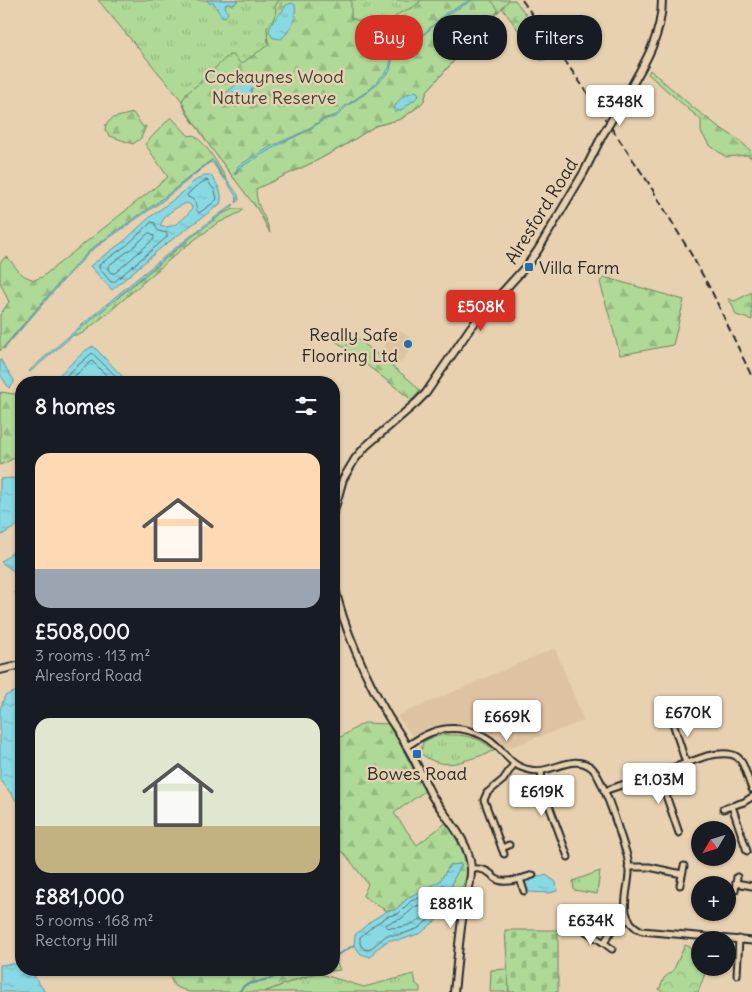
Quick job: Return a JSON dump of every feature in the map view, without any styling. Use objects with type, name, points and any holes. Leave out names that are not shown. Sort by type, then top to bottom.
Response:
[{"type":"street","name":"Alresford Road","points":[[340,491],[343,480],[355,459],[366,446],[426,393],[471,327],[528,264],[538,250],[640,72],[654,43],[660,19],[662,0]]},
{"type":"street","points":[[340,610],[366,674],[388,716],[407,746],[431,794],[458,832],[467,851],[471,869],[454,992]]},
{"type":"street","points":[[0,670],[15,666]]},
{"type":"street","points":[[671,724],[686,763]]},
{"type":"street","points":[[407,746],[429,733],[458,728],[475,732],[489,739],[514,764],[529,770],[541,771],[572,762],[580,762],[586,765],[595,772],[604,790],[626,849],[629,874],[625,901],[627,916],[637,928],[642,931],[752,941]]},
{"type":"street","points":[[604,790],[722,752],[730,753],[742,762],[752,789]]},
{"type":"street","points":[[509,845],[503,851],[484,799],[487,793],[506,777],[514,764]]},
{"type":"street","points":[[541,771],[543,789],[567,855],[560,856]]},
{"type":"street","points":[[658,772],[680,830]]},
{"type":"street","points":[[723,808],[744,802],[752,797]]},
{"type":"street","points":[[732,806],[748,851]]},
{"type":"street","points":[[736,836],[742,834]]},
{"type":"street","points":[[680,885],[684,866]]},
{"type":"street","points":[[628,867],[650,867],[682,874]]},
{"type":"street","points":[[471,869],[488,871],[497,880],[501,881],[520,879],[533,875]]},
{"type":"street","points":[[737,877],[736,883],[752,886]]},
{"type":"street","points":[[520,879],[524,891]]},
{"type":"street","points":[[604,943],[613,928],[629,919]]},
{"type":"street","points":[[584,928],[612,949]]},
{"type":"street","points":[[739,939],[739,974]]},
{"type":"shaded area","points":[[396,328],[416,342],[400,363],[381,349]]},
{"type":"shaded area","points":[[555,648],[584,721],[505,749],[490,734],[478,727],[459,724],[428,728],[413,736],[397,716]]},
{"type":"green space","name":"Cockaynes Wood Nature Reserve","points":[[98,0],[509,0],[495,15],[433,15],[433,60],[455,60],[427,91],[424,101],[419,106],[401,119],[375,126],[316,161],[246,193],[189,117],[182,101]]},
{"type":"green space","name":"Cockaynes Wood Nature Reserve","points":[[279,0],[351,0],[351,18],[355,19],[355,60],[423,60],[423,15],[397,15],[413,7],[421,0],[491,0],[498,11],[494,15],[433,15],[433,60],[455,60],[427,91],[424,101],[401,119],[375,126],[316,161],[256,189],[256,196],[270,233],[258,210],[211,148],[187,112],[182,101],[187,93],[229,55],[233,55],[241,64],[268,45],[267,28],[274,18],[275,6]]},
{"type":"green space","points":[[509,0],[515,0],[526,15],[517,15],[517,29],[502,8]]},
{"type":"green space","points":[[650,70],[695,109],[739,140],[752,152],[752,158],[747,155],[726,157],[709,145],[701,132],[701,120],[648,74]]},
{"type":"green space","points":[[133,113],[143,127],[146,126],[141,138],[133,144],[110,136],[105,130],[106,124],[113,118]]},
{"type":"green space","points":[[171,117],[189,136],[194,135],[204,144],[226,178],[223,177],[214,162],[210,161],[158,202],[91,249],[0,351],[0,315],[9,302],[0,282],[0,263],[6,256],[24,276],[34,280],[42,277],[168,177],[145,144]]},
{"type":"green space","points":[[235,209],[243,209],[241,212],[216,224],[182,249],[84,332],[79,335],[73,335],[208,224],[222,214]]},
{"type":"green space","points":[[604,277],[684,300],[673,345],[620,355],[600,282]]},
{"type":"green space","points":[[752,292],[752,320],[736,315],[728,299],[735,301]]},
{"type":"green space","points":[[342,326],[412,382],[420,391],[412,400],[332,338]]},
{"type":"green space","points":[[0,393],[15,394],[15,458],[0,465]]},
{"type":"green space","points":[[364,723],[389,724],[425,791],[394,813],[417,845],[447,822],[461,844],[468,861],[467,874],[460,894],[451,891],[453,880],[461,864],[450,865],[440,881],[409,897],[395,910],[387,911],[363,896],[368,884],[345,854],[340,851],[340,737]]},
{"type":"green space","points":[[442,735],[470,737],[483,742],[494,751],[452,764],[437,762],[421,754],[423,742]]},
{"type":"green space","points":[[600,871],[597,894],[574,890],[573,881]]},
{"type":"green space","points":[[505,930],[558,930],[558,992],[509,992]]},
{"type":"green space","points":[[685,945],[690,947],[691,976],[704,976],[698,992],[664,992],[659,990],[664,978],[673,971]]},
{"type":"green space","points":[[508,969],[509,992],[490,992],[491,970]]},
{"type":"green space","points":[[414,974],[416,984],[420,987],[420,992],[264,992],[308,976],[327,976],[364,987]]},
{"type":"green space","points":[[170,976],[308,976],[264,992],[189,992],[174,986]]},
{"type":"water","points":[[207,0],[237,0],[237,2],[232,5],[228,3],[225,5],[228,13],[225,17],[221,16],[214,3],[209,3]]},
{"type":"water","points":[[470,0],[473,0],[444,15]]},
{"type":"water","points":[[292,3],[295,5],[295,10],[290,28],[281,39],[273,38],[269,32],[272,24],[286,5]]},
{"type":"water","points":[[392,60],[390,71],[369,91],[347,106],[336,117],[325,119],[307,131],[278,145],[239,168],[235,175],[234,173],[238,166],[272,146],[305,131],[323,119],[336,115],[345,106],[369,90],[389,68]]},
{"type":"water","points":[[243,79],[249,82],[257,79],[260,80],[251,90],[252,94],[245,101],[237,107],[229,105],[226,100],[227,92]]},
{"type":"water","points":[[415,91],[419,94],[418,97],[401,110],[394,111],[401,98]]},
{"type":"water","points":[[212,160],[238,195],[239,200],[236,203],[237,198],[226,180],[222,177],[213,163],[209,163],[161,202],[92,250],[3,349],[54,289],[91,249],[158,202]]},
{"type":"water","points":[[204,175],[210,175],[220,192],[220,204],[162,247],[112,290],[90,266],[124,241]],"holes":[[[187,203],[191,205],[192,209],[179,222],[167,227],[160,226],[164,218],[175,209]]]},
{"type":"water","points":[[234,205],[156,266],[29,371],[129,285]]},
{"type":"water","points":[[93,346],[122,376],[58,376],[86,350]]},
{"type":"water","points":[[0,359],[14,380],[14,383],[9,388],[0,374]]},
{"type":"water","points":[[13,478],[15,480],[15,527],[0,536],[0,479]]},
{"type":"water","points":[[15,550],[15,572],[1,562]]},
{"type":"water","points":[[15,692],[15,799],[0,779],[0,709],[5,696]]},
{"type":"water","points":[[462,864],[453,880],[451,890],[460,894],[458,910],[448,906],[442,908],[440,917],[421,933],[401,940],[389,940],[375,950],[371,957],[361,954],[354,945],[355,935],[371,921],[387,911],[395,910],[409,897],[440,881],[450,865]]},
{"type":"water","points":[[546,875],[556,882],[557,891],[549,893],[528,892],[526,890],[525,881]]},
{"type":"water","points":[[15,964],[15,976],[34,976],[45,992],[0,992],[0,965]]},
{"type":"waterway","points":[[340,953],[354,945]]},
{"type":"waterway","points":[[239,992],[245,985],[277,976]]},
{"type":"railway","points":[[522,0],[648,182],[712,292],[752,377]]},
{"type":"place","name":"Villa Farm","points":[[529,267]]},
{"type":"place","name":"Really Safe Flooring Ltd","points":[[408,344]]},
{"type":"place","name":"Bowes Road","points":[[417,754]]}]
